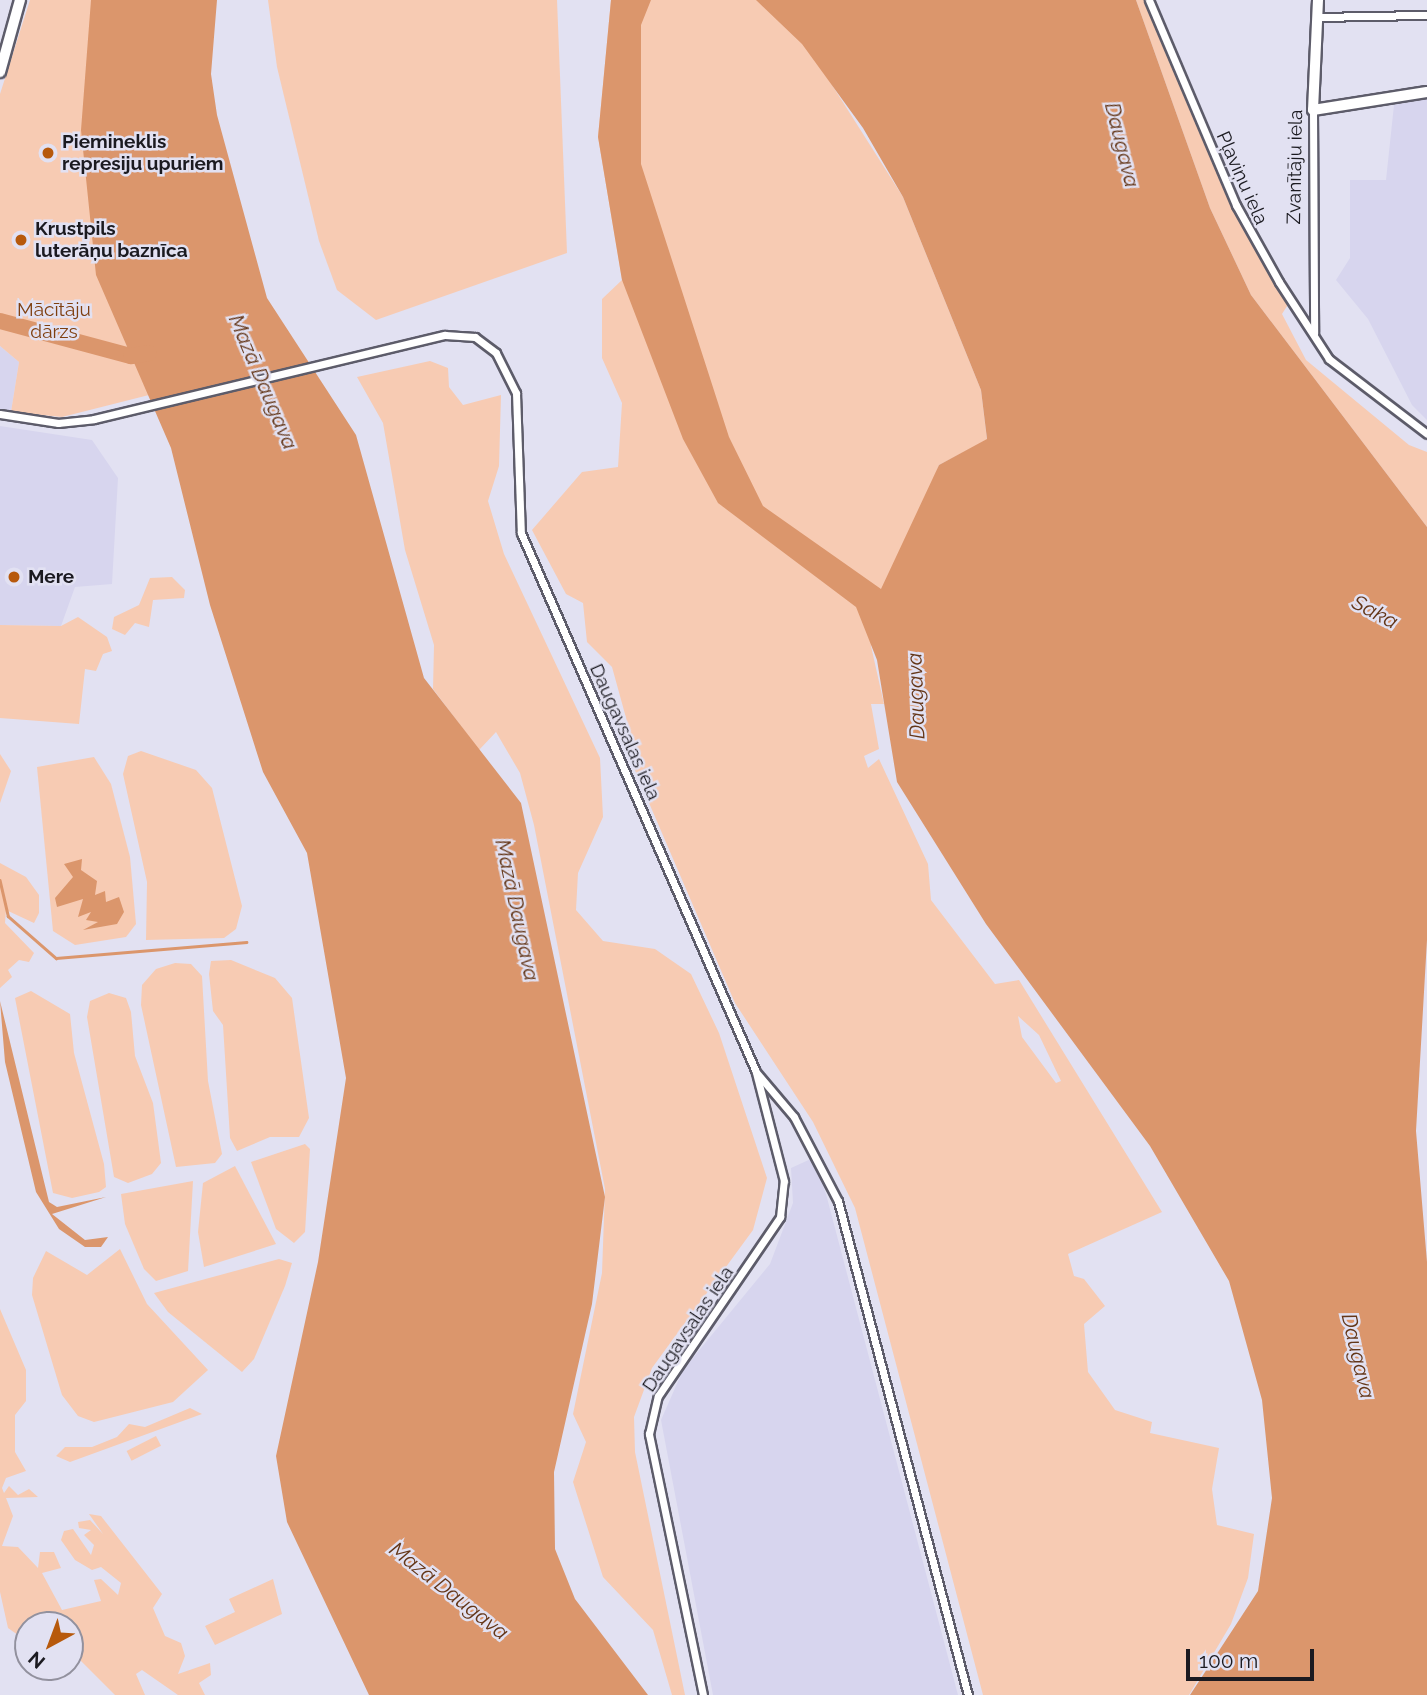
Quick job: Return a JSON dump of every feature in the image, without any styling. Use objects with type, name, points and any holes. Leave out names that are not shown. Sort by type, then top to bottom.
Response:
[{"type":"main road","points":[[0,72],[20,0]]},
{"type":"street","name":"Pļaviņu iela","points":[[1149,0],[1248,231],[1329,359],[1427,435]]},
{"type":"street","name":"Zvanītāju iela","points":[[1314,334],[1313,110],[1318,0]]},
{"type":"street","points":[[1318,17],[1427,15]]},
{"type":"street","points":[[1313,110],[1427,92]]},
{"type":"street","name":"Daugavsalas iela","points":[[0,414],[68,423],[127,412],[377,349],[445,335],[475,337],[505,366],[516,393],[521,533],[756,1072],[784,1181],[780,1217],[657,1396],[649,1434],[703,1695]]},
{"type":"street","name":"Daugavsalas iela","points":[[756,1072],[794,1117],[838,1201],[968,1695]]},
{"type":"shaded area","points":[[1427,99],[1427,420],[1412,405],[1368,319],[1336,280],[1350,258],[1350,180],[1386,180],[1394,105]]},
{"type":"shaded area","points":[[0,346],[19,362],[11,412],[0,410]]},
{"type":"shaded area","points":[[0,426],[92,440],[118,478],[112,584],[75,587],[61,626],[0,625]]},
{"type":"shaded area","points":[[813,1158],[826,1194],[958,1695],[713,1695],[661,1420],[683,1370],[770,1264],[793,1203],[791,1168]]},
{"type":"green space","name":"Mācītāju dārzs","points":[[30,0],[119,0],[156,361],[149,395],[62,417],[11,412],[19,362],[0,346],[0,94]]},
{"type":"green space","points":[[268,0],[557,0],[567,253],[376,320],[337,290],[319,241],[277,67]]},
{"type":"green space","points":[[611,0],[1024,0],[832,85],[903,197],[981,390],[987,440],[939,465],[871,646],[884,704],[871,704],[879,749],[864,756],[868,768],[879,759],[928,864],[931,900],[995,984],[1019,980],[1162,1212],[1068,1254],[1074,1276],[1084,1279],[1105,1306],[1084,1324],[1088,1372],[1115,1410],[1152,1422],[1150,1433],[1219,1448],[1212,1489],[1217,1525],[1254,1534],[1248,1578],[1231,1624],[1189,1695],[983,1695],[855,1208],[813,1122],[735,1003],[622,740],[628,725],[612,667],[587,642],[583,603],[566,594],[532,530],[582,472],[618,467],[622,403],[602,358],[602,299],[622,280],[598,137]],"holes":[[[1018,1016],[1039,1035],[1061,1081],[1056,1083],[1022,1037]]]},
{"type":"green space","points":[[1136,0],[1149,0],[1245,233],[1289,303],[1282,314],[1306,360],[1409,445],[1427,452],[1427,527],[1251,295],[1210,208]]},
{"type":"green space","points":[[430,361],[448,368],[449,387],[463,405],[501,395],[499,466],[488,501],[504,554],[600,758],[603,817],[578,873],[576,910],[603,941],[655,949],[691,974],[719,1033],[767,1178],[753,1230],[652,1368],[634,1417],[635,1452],[685,1695],[672,1695],[653,1630],[603,1577],[573,1482],[586,1442],[573,1414],[602,1273],[605,1189],[534,825],[520,773],[496,732],[479,750],[433,689],[434,645],[405,550],[383,423],[357,377]]},
{"type":"green space","points":[[172,577],[185,590],[184,598],[153,600],[149,627],[135,623],[125,635],[112,629],[114,617],[139,605],[150,578]]},
{"type":"green space","points":[[78,617],[107,637],[112,651],[103,654],[96,671],[85,669],[79,724],[0,718],[0,625],[61,626]]},
{"type":"green space","points":[[141,751],[196,770],[212,788],[242,906],[236,929],[224,938],[146,940],[147,882],[123,774],[128,756]]},
{"type":"green space","points":[[0,754],[11,771],[0,803]]},
{"type":"green space","points":[[94,757],[111,784],[130,857],[136,924],[126,937],[75,945],[53,931],[37,767]]},
{"type":"green space","points":[[0,863],[26,877],[39,895],[39,913],[34,923],[6,910],[5,923],[34,953],[29,962],[19,960],[8,970],[12,977],[0,988]]},
{"type":"green space","points":[[231,960],[275,978],[292,998],[309,1118],[299,1137],[270,1137],[237,1151],[230,1138],[223,1025],[213,1011],[209,974],[211,961]]},
{"type":"green space","points":[[175,963],[191,964],[202,976],[208,1081],[222,1154],[215,1163],[176,1167],[141,1005],[142,985],[156,969]]},
{"type":"green space","points":[[31,991],[70,1014],[74,1053],[104,1164],[106,1187],[99,1192],[72,1198],[53,1193],[15,998]]},
{"type":"green space","points":[[109,993],[126,998],[131,1012],[135,1056],[153,1103],[161,1163],[152,1174],[128,1183],[114,1177],[87,1017],[90,1001]]},
{"type":"green space","points":[[305,1144],[310,1149],[305,1232],[294,1243],[276,1229],[251,1162]]},
{"type":"green space","points":[[235,1166],[276,1244],[204,1267],[198,1232],[203,1183]]},
{"type":"green space","points":[[193,1181],[188,1271],[156,1281],[144,1269],[125,1224],[121,1194]]},
{"type":"green space","points":[[120,1249],[147,1304],[208,1370],[173,1402],[94,1422],[78,1416],[62,1395],[32,1295],[33,1278],[46,1251],[87,1275]]},
{"type":"green space","points":[[279,1259],[292,1263],[285,1286],[254,1359],[242,1372],[168,1312],[154,1293]]},
{"type":"green space","points":[[0,1309],[26,1370],[26,1401],[15,1415],[15,1452],[26,1471],[6,1478],[2,1488],[4,1493],[9,1486],[18,1495],[29,1489],[38,1497],[6,1498],[13,1516],[2,1546],[18,1547],[38,1568],[40,1552],[54,1552],[61,1568],[42,1573],[62,1610],[101,1601],[94,1580],[101,1579],[118,1595],[121,1583],[101,1567],[92,1570],[75,1560],[61,1540],[64,1531],[73,1529],[91,1555],[94,1545],[84,1535],[91,1530],[79,1528],[78,1522],[90,1520],[103,1534],[89,1514],[101,1516],[162,1594],[153,1608],[165,1636],[181,1643],[185,1656],[178,1674],[210,1663],[211,1675],[199,1683],[205,1695],[178,1695],[142,1670],[136,1674],[145,1695],[115,1695],[84,1664],[84,1611],[14,1611],[14,1632],[8,1628],[0,1592]]},
{"type":"green space","points":[[190,1408],[202,1414],[70,1462],[56,1456],[65,1447],[92,1447],[117,1437],[129,1424],[145,1427]]},
{"type":"green space","points":[[156,1436],[161,1446],[132,1461],[127,1451]]},
{"type":"green space","points":[[273,1579],[282,1614],[215,1645],[205,1626],[235,1612],[229,1599]]},
{"type":"water","name":"Mazā Daugava","points":[[91,0],[217,0],[211,74],[217,115],[267,298],[356,435],[424,678],[521,803],[605,1197],[592,1304],[554,1472],[555,1549],[575,1599],[648,1695],[369,1695],[287,1522],[276,1456],[318,1262],[346,1078],[307,853],[263,772],[210,605],[171,448],[96,275],[81,130]]},
{"type":"water","points":[[611,0],[651,0],[641,25],[641,164],[729,437],[763,506],[881,589],[939,465],[987,439],[981,390],[903,197],[863,128],[802,44],[756,0],[1136,0],[1210,208],[1251,295],[1427,527],[1427,940],[1416,1131],[1427,1262],[1427,1695],[1190,1695],[1258,1591],[1272,1498],[1262,1400],[1229,1281],[1150,1146],[986,924],[897,782],[877,660],[856,607],[718,503],[683,439],[622,280],[598,137]]},
{"type":"water","points":[[82,859],[81,870],[97,881],[95,895],[105,891],[106,902],[119,897],[124,912],[117,924],[83,930],[98,922],[86,920],[91,912],[78,917],[83,899],[57,907],[55,898],[73,877],[64,864]]},
{"type":"water","points":[[0,1001],[49,1202],[57,1207],[106,1197],[52,1214],[85,1240],[108,1237],[101,1247],[85,1247],[59,1229],[36,1192],[5,1062]]},
{"type":"waterway","points":[[0,321],[131,356],[149,353]]},
{"type":"waterway","points":[[0,880],[8,916],[56,958],[246,942]]},
{"type":"place","name":"Piemineklis represiju upuriem","points":[[48,153]]},
{"type":"place","name":"Krustpils luterāņu baznīca","points":[[21,240]]},
{"type":"place","name":"Mere","points":[[14,577]]},
{"type":"water label","name":"Daugava","points":[[1122,145]]},
{"type":"water label","name":"Saka","points":[[1375,612]]},
{"type":"water label","name":"Daugava","points":[[916,696]]},
{"type":"water label","name":"Daugava","points":[[1358,1356]]}]
